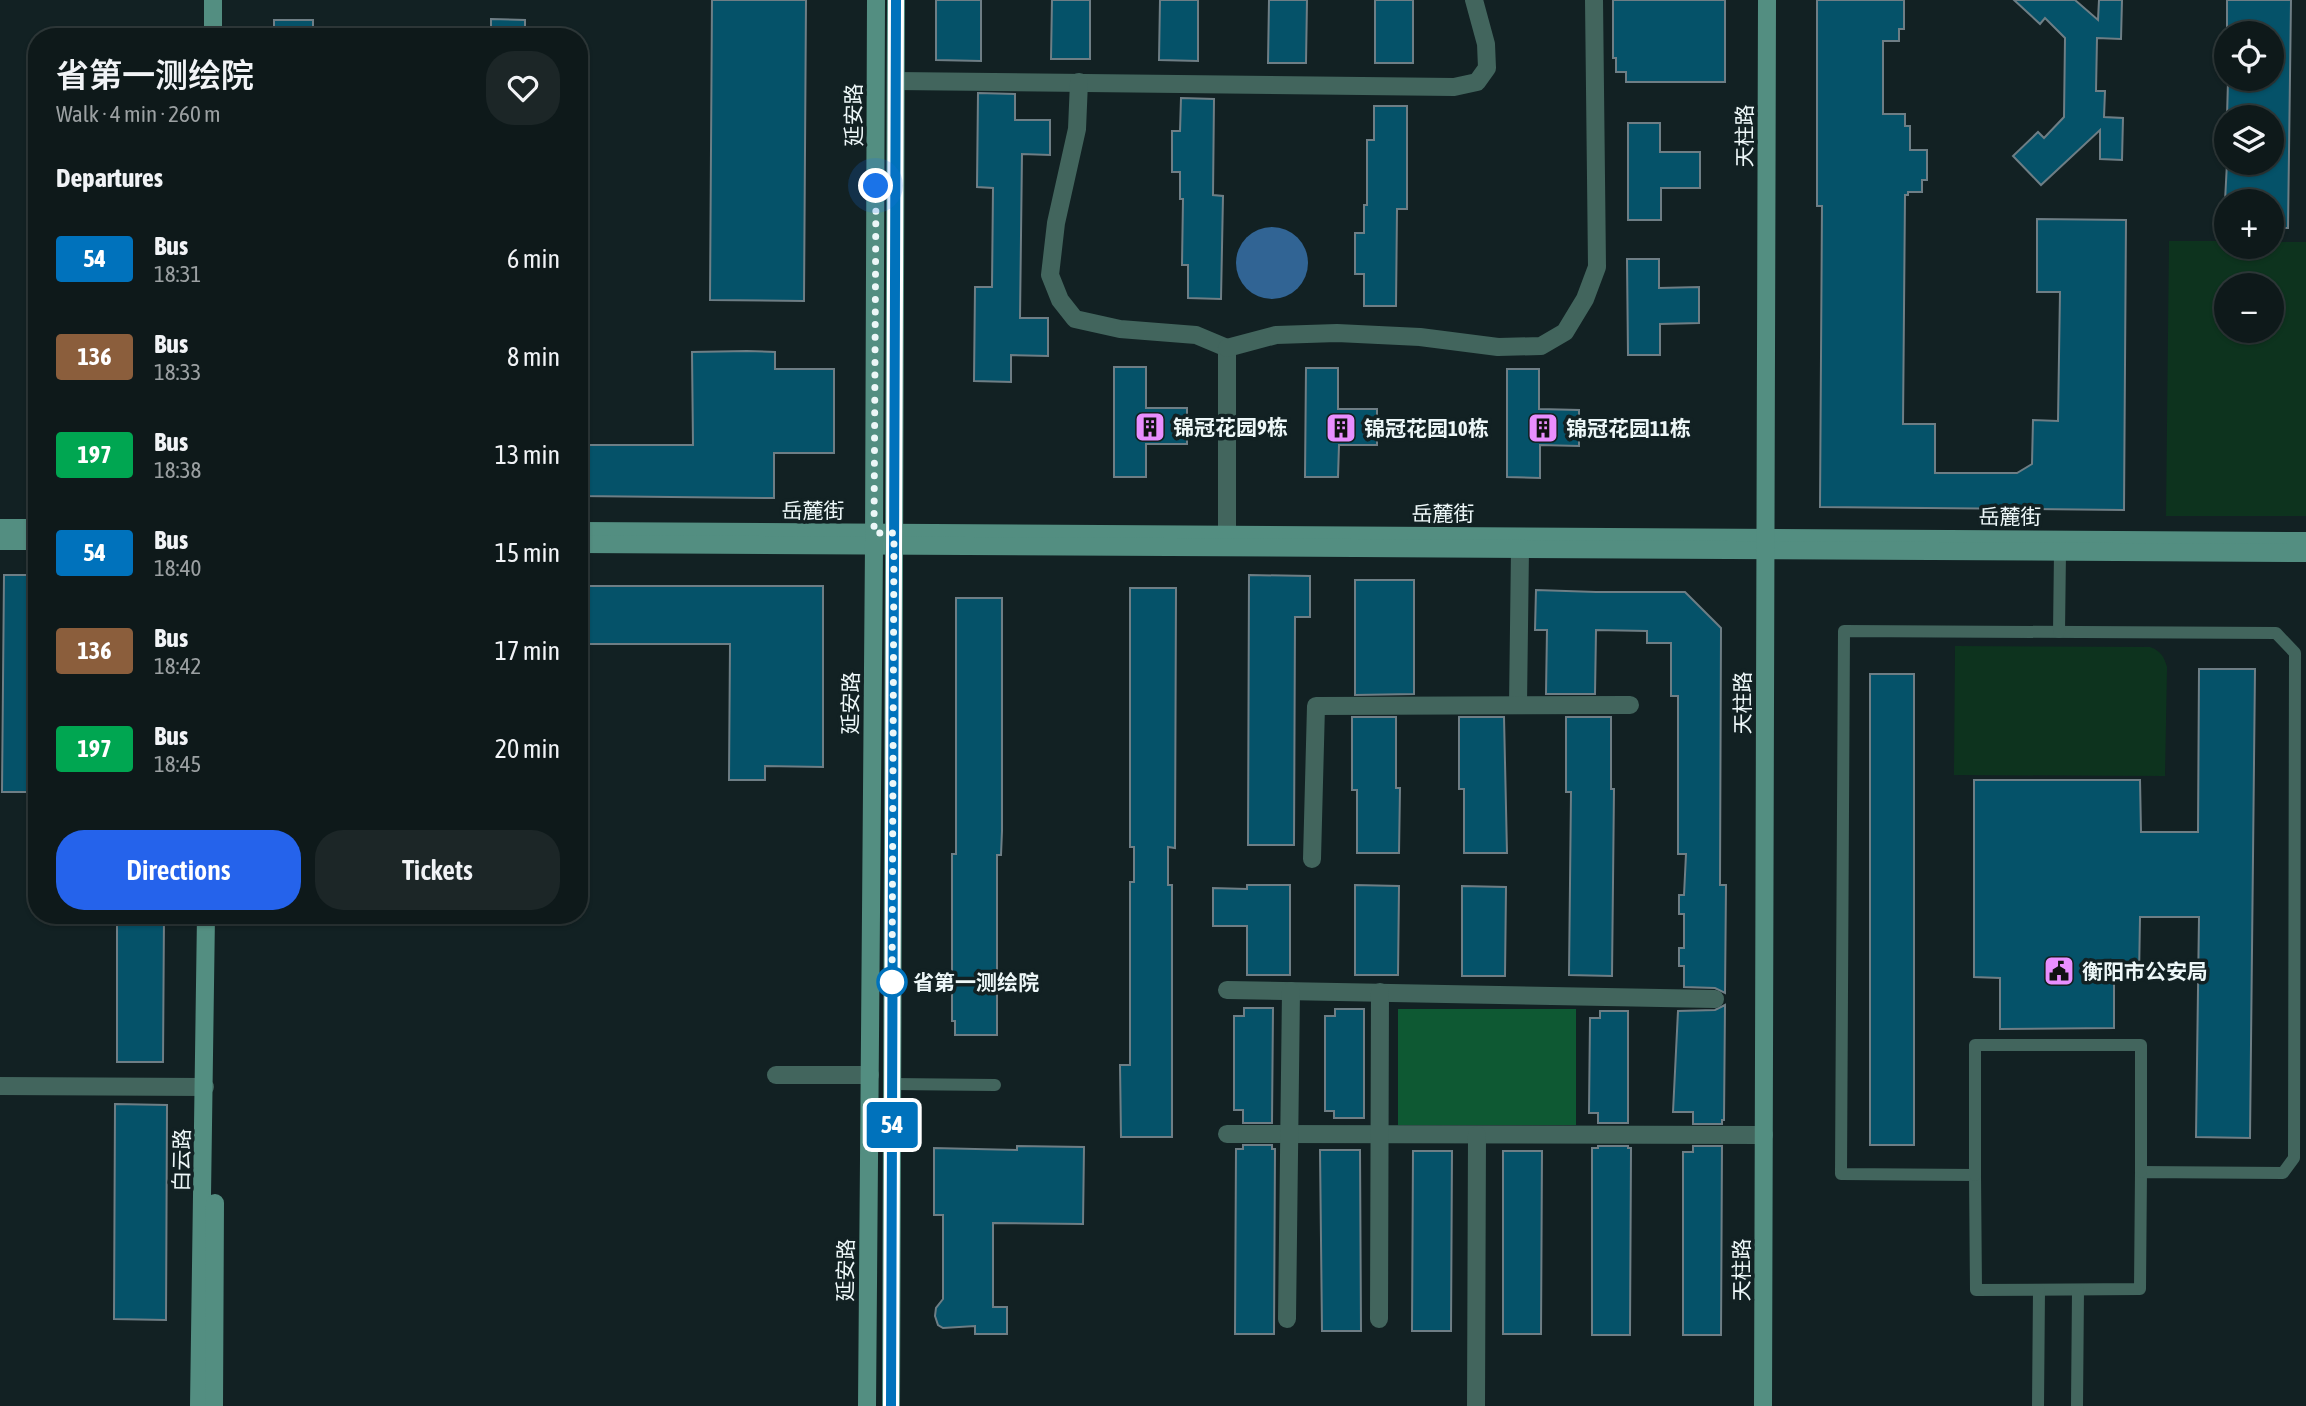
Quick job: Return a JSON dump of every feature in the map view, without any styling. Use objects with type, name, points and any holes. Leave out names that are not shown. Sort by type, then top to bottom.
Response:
[{"type":"street","points":[[213,28],[214,0]]},
{"type":"street","points":[[221,0],[221,28]]},
{"type":"street","name":"延安路","points":[[867,1406],[876,0]]},
{"type":"street","name":"延安路","points":[[891,1406],[896,0]]},
{"type":"street","points":[[896,80],[1454,87],[1477,82],[1487,68],[1486,44],[1474,0]]},
{"type":"street","points":[[1079,82],[1077,129],[1056,223],[1050,275],[1060,300],[1075,319],[1120,329],[1196,335],[1227,348],[1276,335],[1337,333],[1420,337],[1498,347],[1541,346],[1564,332],[1585,299],[1597,267],[1594,0]]},
{"type":"street","name":"天柱路","points":[[1763,1406],[1767,0]]},
{"type":"street","points":[[1227,348],[1227,535]]},
{"type":"street","points":[[0,528],[28,528]]},
{"type":"street","name":"岳麓街","points":[[588,531],[874,539]]},
{"type":"street","name":"岳麓街","points":[[588,544],[1227,535],[2060,552],[2306,553]]},
{"type":"street","name":"岳麓街","points":[[894,539],[1520,549],[1766,544],[2306,541]]},
{"type":"street","points":[[0,541],[28,541]]},
{"type":"street","points":[[1518,705],[1520,549]]},
{"type":"street","points":[[1312,859],[1316,706],[1630,705]]},
{"type":"street","name":"白云路","points":[[200,1406],[206,924]]},
{"type":"street","name":"白云路","points":[[214,1406],[216,924]]},
{"type":"street","points":[[1227,990],[1716,999]]},
{"type":"street","points":[[1287,1319],[1291,990]]},
{"type":"street","points":[[1379,1319],[1380,992]]},
{"type":"street","points":[[776,1076],[870,1076]]},
{"type":"street","points":[[0,1086],[205,1087]]},
{"type":"street","points":[[1227,1133],[1764,1135]]},
{"type":"street","points":[[1476,1406],[1477,1135]]},
{"type":"lane","points":[[2059,632],[2060,552]]},
{"type":"lane","points":[[1975,1175],[1841,1174],[1843,631],[2276,633],[2295,653],[2300,891],[2294,1158],[2283,1173],[2141,1172]]},
{"type":"lane","points":[[1975,1045],[2141,1045],[2140,1289],[1976,1290],[1975,1175],[1975,1045]]},
{"type":"lane","points":[[892,1084],[995,1085]]},
{"type":"lane","points":[[2038,1406],[2039,1290]]},
{"type":"lane","points":[[2077,1406],[2078,1290]]},
{"type":"green space","points":[[2169,241],[2214,241],[2214,259],[2284,259],[2284,242],[2306,242],[2306,516],[2166,516]]},
{"type":"green space","points":[[1955,646],[2150,647],[2157,650],[2167,667],[2165,776],[1954,775]]},
{"type":"green space","points":[[1398,1009],[1576,1009],[1576,1125],[1398,1125]]},
{"type":"water","points":[[1272,227],[1292,233],[1302,243],[1308,263],[1302,283],[1292,293],[1272,299],[1252,293],[1242,283],[1236,263],[1242,243],[1252,233]]},
{"type":"building","points":[[712,0],[806,0],[804,301],[710,300]]},
{"type":"building","points":[[936,0],[981,0],[981,61],[936,60]]},
{"type":"building","points":[[1052,0],[1090,0],[1090,59],[1051,59]]},
{"type":"building","points":[[1160,0],[1198,0],[1198,61],[1159,60]]},
{"type":"building","points":[[1269,0],[1307,0],[1306,63],[1268,63]]},
{"type":"building","points":[[1375,0],[1413,0],[1413,63],[1375,63]]},
{"type":"building","points":[[1613,0],[1725,0],[1725,82],[1626,82],[1626,72],[1616,72],[1616,58],[1613,58]]},
{"type":"building","points":[[1817,0],[1904,0],[1904,29],[1899,29],[1899,41],[1883,41],[1883,114],[1905,114],[1905,126],[1910,126],[1910,150],[1927,150],[1927,180],[1922,180],[1922,192],[1908,192],[1908,195],[1905,195],[1903,424],[1935,424],[1935,473],[2017,473],[2032,464],[2033,420],[2058,421],[2060,292],[2037,292],[2037,219],[2126,220],[2124,510],[1820,507],[1822,206],[1817,206]]},
{"type":"building","points":[[2014,0],[2075,0],[2098,20],[2099,0],[2122,0],[2121,39],[2097,38],[2096,91],[2105,91],[2104,117],[2123,118],[2122,160],[2100,159],[2100,130],[2041,185],[2013,156],[2038,132],[2044,138],[2064,117],[2065,38],[2045,18],[2040,24]]},
{"type":"building","points":[[2227,0],[2291,0],[2288,228],[2284,228],[2284,189],[2226,189],[2226,175],[2284,175],[2284,105],[2227,105],[2228,91],[2284,91],[2284,21],[2227,21]]},
{"type":"building","points":[[491,19],[525,20],[525,28],[491,28]]},
{"type":"building","points":[[274,20],[313,20],[313,28],[274,28]]},
{"type":"building","points":[[978,93],[1015,94],[1015,120],[1050,120],[1050,155],[1022,154],[1020,318],[1048,318],[1048,356],[1011,355],[1011,382],[974,381],[975,287],[992,287],[993,188],[977,187]]},
{"type":"building","points":[[1181,98],[1214,99],[1213,195],[1223,196],[1221,299],[1188,298],[1188,265],[1182,265],[1183,199],[1180,199],[1180,172],[1172,172],[1172,131],[1180,131]]},
{"type":"building","points":[[1374,106],[1407,106],[1407,209],[1397,209],[1396,306],[1364,306],[1364,274],[1355,274],[1355,233],[1364,233],[1367,140],[1374,140]]},
{"type":"building","points":[[1628,123],[1660,123],[1660,152],[1700,152],[1700,188],[1661,188],[1661,220],[1628,220]]},
{"type":"building","points":[[1627,259],[1659,259],[1659,288],[1699,287],[1699,323],[1660,324],[1660,355],[1628,355]]},
{"type":"building","points":[[692,352],[775,352],[775,369],[834,369],[834,453],[774,453],[774,498],[588,496],[588,445],[693,445]]},
{"type":"building","name":"锦冠花园9栋","points":[[1114,367],[1146,367],[1146,408],[1187,408],[1187,444],[1146,444],[1146,477],[1114,477]]},
{"type":"building","name":"锦冠花园10栋","points":[[1306,368],[1338,368],[1338,409],[1377,409],[1377,445],[1339,445],[1338,477],[1305,477]]},
{"type":"building","name":"锦冠花园11栋","points":[[1507,369],[1539,369],[1539,409],[1579,410],[1579,446],[1540,445],[1540,478],[1507,477]]},
{"type":"building","points":[[4,575],[28,575],[28,792],[2,792]]},
{"type":"building","points":[[1249,575],[1310,576],[1310,617],[1295,617],[1294,845],[1248,845]]},
{"type":"building","points":[[1355,580],[1414,580],[1414,694],[1355,695]]},
{"type":"building","points":[[588,586],[823,586],[823,767],[765,766],[765,780],[729,780],[730,644],[588,644]]},
{"type":"building","points":[[1130,588],[1176,588],[1175,848],[1168,847],[1168,885],[1172,885],[1172,1137],[1121,1137],[1120,1065],[1130,1065],[1130,882],[1134,882],[1134,847],[1130,847]]},
{"type":"building","points":[[1536,590],[1685,592],[1721,628],[1720,885],[1726,885],[1725,993],[1715,988],[1684,987],[1684,966],[1679,966],[1679,948],[1684,948],[1684,914],[1679,914],[1679,895],[1684,895],[1686,854],[1678,854],[1678,696],[1671,696],[1671,643],[1647,643],[1647,631],[1596,630],[1595,694],[1546,694],[1547,630],[1535,630]]},
{"type":"building","points":[[956,598],[1002,598],[1002,831],[1001,855],[997,855],[997,1035],[955,1035],[955,1021],[952,1021],[952,854],[956,854]]},
{"type":"building","points":[[2199,669],[2255,669],[2250,1138],[2196,1137],[2199,917],[2140,917],[2139,978],[2114,977],[2114,1028],[2000,1029],[2000,978],[1974,977],[1974,780],[2140,780],[2141,832],[2198,832]]},
{"type":"building","points":[[1870,674],[1914,674],[1914,1145],[1870,1145]]},
{"type":"building","points":[[1352,717],[1396,717],[1396,788],[1400,788],[1399,853],[1357,853],[1357,790],[1352,790]]},
{"type":"building","points":[[1459,717],[1504,717],[1507,853],[1464,853],[1464,789],[1459,789]]},
{"type":"building","points":[[1566,717],[1611,717],[1611,789],[1614,789],[1612,976],[1569,975],[1571,792],[1566,792]]},
{"type":"building","points":[[1247,885],[1290,885],[1290,975],[1247,975],[1247,926],[1213,926],[1213,888],[1247,889]]},
{"type":"building","points":[[1355,885],[1399,886],[1398,975],[1355,975]]},
{"type":"building","points":[[1462,886],[1506,887],[1505,976],[1462,976]]},
{"type":"building","points":[[117,924],[164,924],[163,1062],[117,1062]]},
{"type":"building","points":[[1725,1005],[1724,1120],[1722,1124],[1693,1124],[1693,1112],[1673,1112],[1678,1011],[1715,1010]]},
{"type":"building","points":[[1244,1008],[1273,1008],[1272,1123],[1243,1123],[1243,1110],[1234,1110],[1234,1016],[1244,1016]]},
{"type":"building","points":[[1335,1009],[1364,1009],[1364,1118],[1334,1118],[1334,1111],[1325,1111],[1325,1016],[1335,1016]]},
{"type":"building","points":[[1600,1011],[1628,1011],[1628,1123],[1598,1123],[1598,1113],[1589,1113],[1590,1018],[1600,1018]]},
{"type":"building","points":[[115,1104],[167,1105],[166,1320],[114,1319]]},
{"type":"building","points":[[1243,1145],[1272,1145],[1272,1149],[1275,1149],[1274,1334],[1235,1334],[1236,1149],[1243,1149]]},
{"type":"building","points":[[1017,1146],[1084,1147],[1083,1224],[993,1223],[993,1307],[1007,1307],[1007,1334],[975,1334],[975,1326],[943,1328],[938,1325],[935,1316],[936,1308],[943,1299],[943,1215],[934,1215],[934,1148],[1017,1150]]},
{"type":"building","points":[[1693,1146],[1722,1146],[1721,1335],[1683,1335],[1683,1152],[1693,1152]]},
{"type":"building","points":[[1592,1148],[1631,1148],[1630,1335],[1592,1335]]},
{"type":"building","points":[[1320,1150],[1360,1150],[1361,1331],[1322,1331]]},
{"type":"building","points":[[1413,1151],[1452,1151],[1451,1331],[1412,1331]]},
{"type":"building","points":[[1503,1151],[1542,1151],[1541,1334],[1503,1334]]},
{"type":"bus line","name":"54","points":[[891,1406],[896,0]]},
{"type":"place","name":"锦冠花园9栋","points":[[1150,427]]},
{"type":"place","name":"锦冠花园10栋","points":[[1341,428]]},
{"type":"place","name":"锦冠花园11栋","points":[[1543,428]]},
{"type":"place","name":"衡阳市公安局","points":[[2059,971]]},
{"type":"place","name":"省第一测绘院","points":[[892,982]]},
{"type":"route","points":[[876,186],[874,533],[894,533],[892,993],[892,982]]}]
